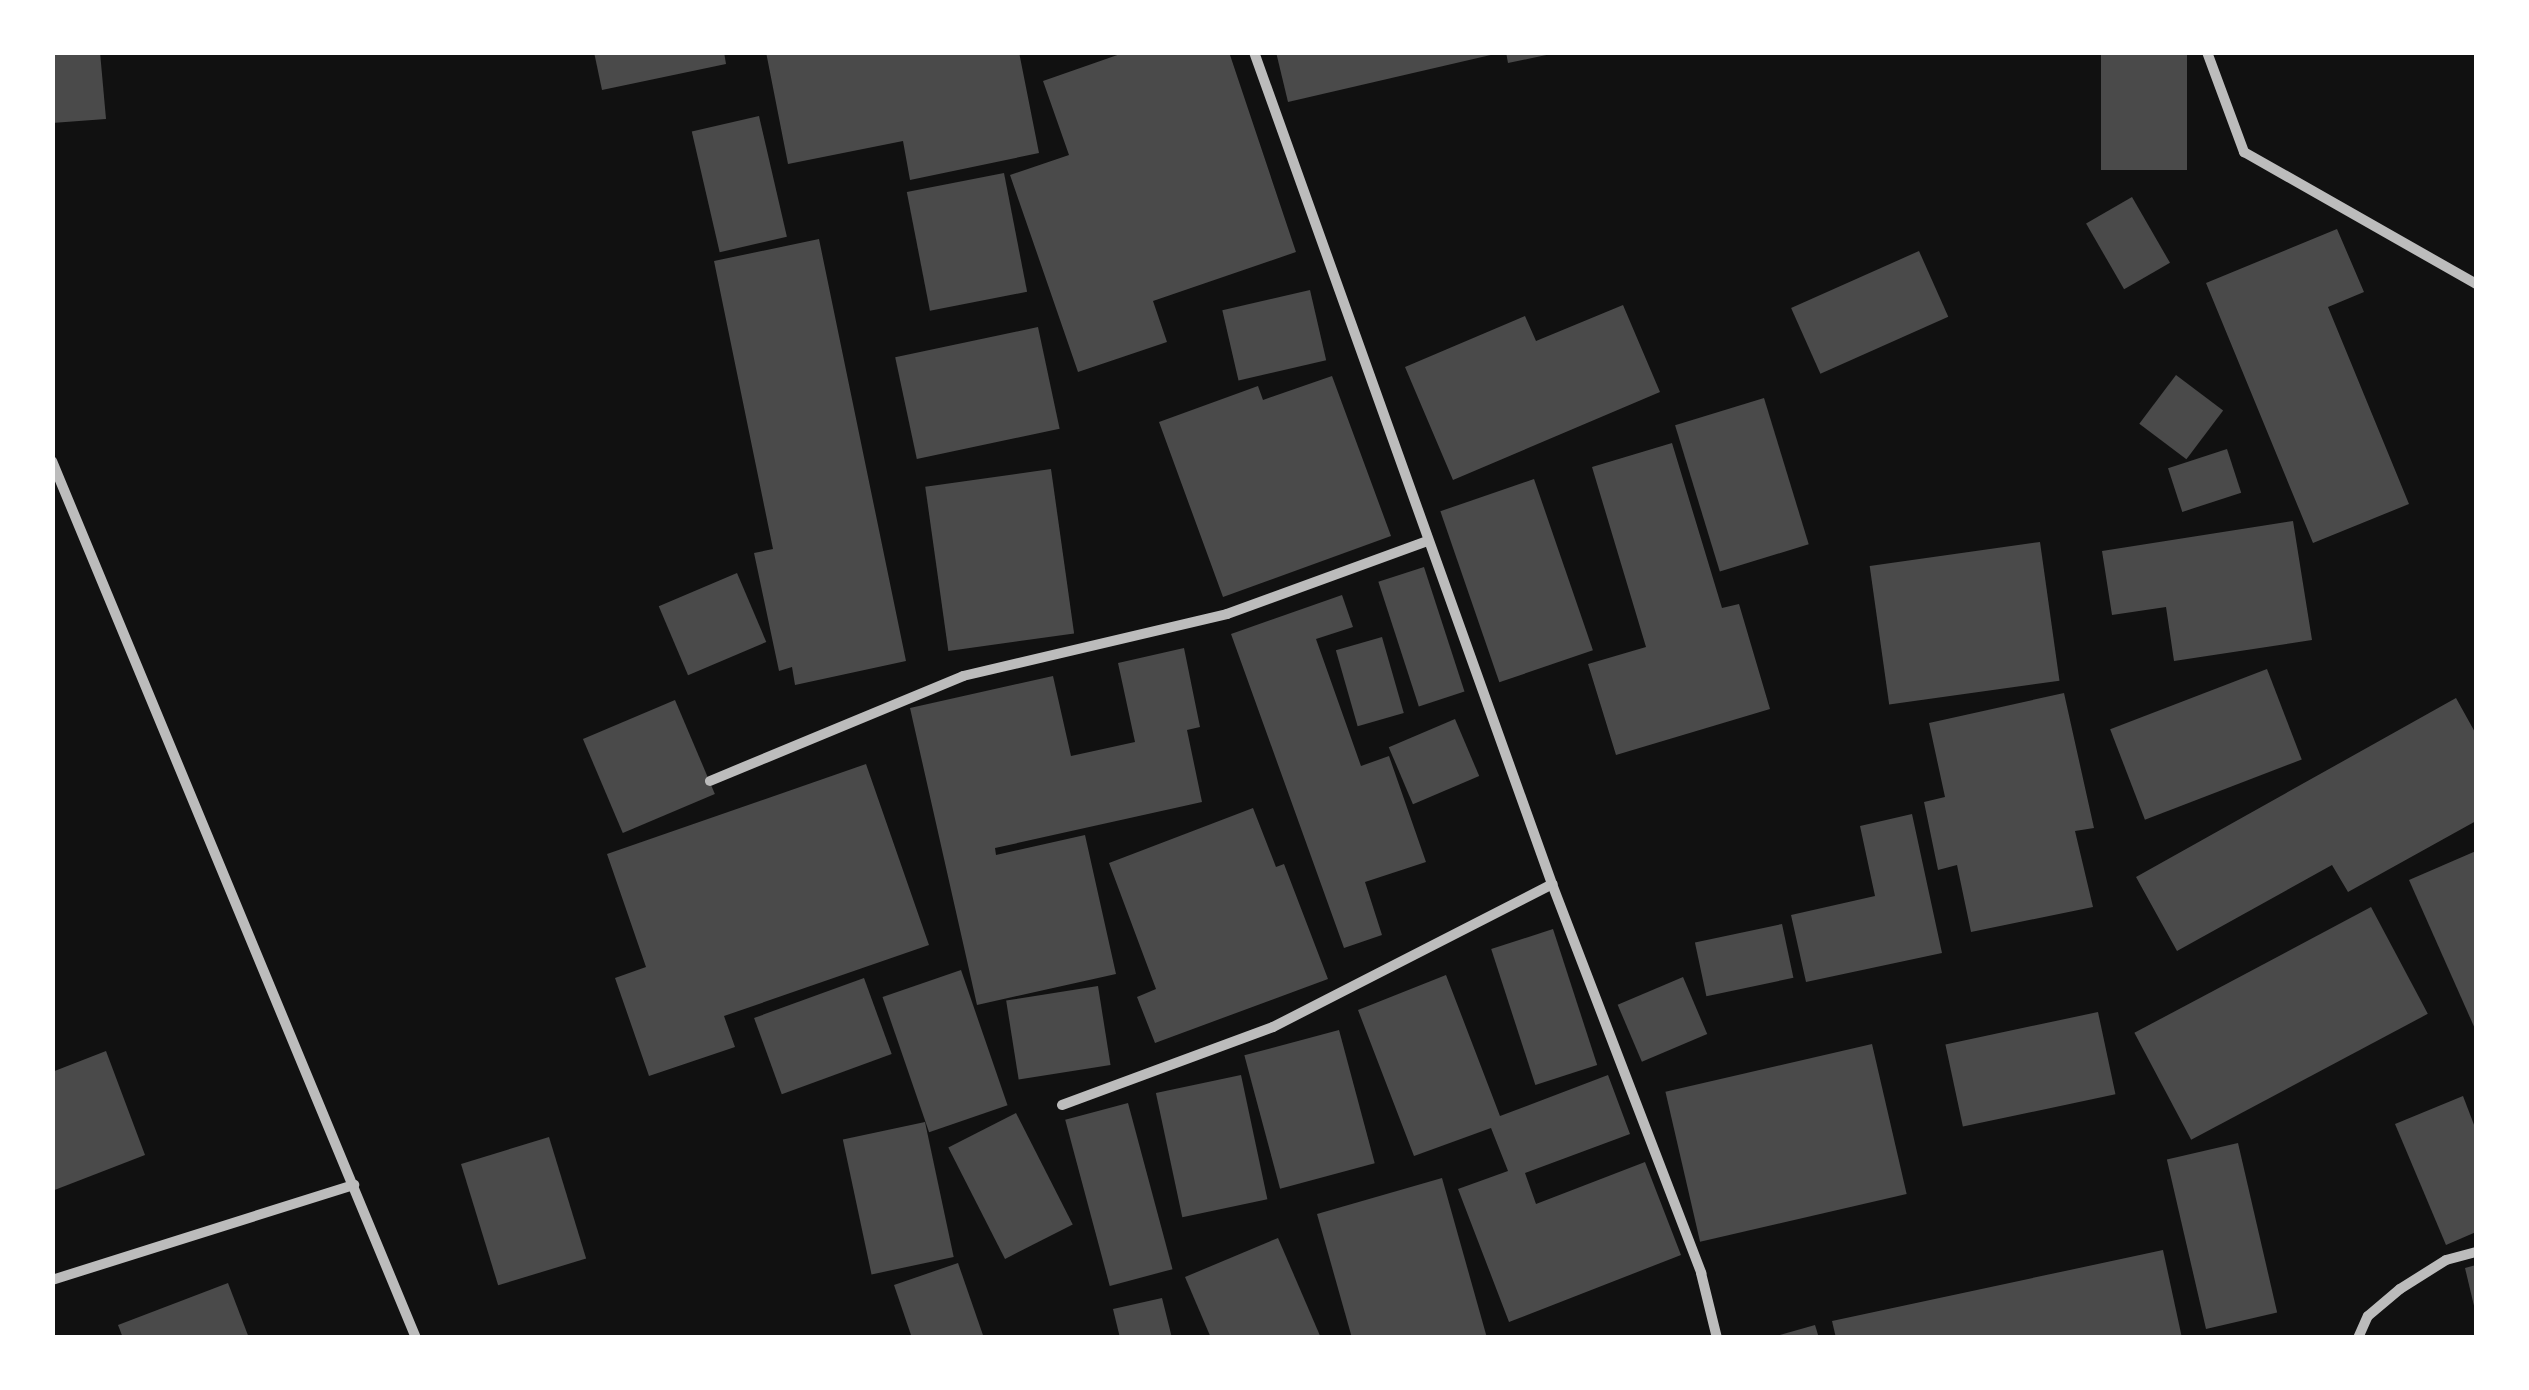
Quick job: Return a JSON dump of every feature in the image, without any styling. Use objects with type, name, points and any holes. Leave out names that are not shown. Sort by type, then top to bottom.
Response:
[{"type":"street","points":[[1254,52],[1552,884],[1700,1273],[1716,1338]]},
{"type":"street","points":[[2206,52],[2244,152],[2476,284]]},
{"type":"street","points":[[52,461],[416,1338]]},
{"type":"street","points":[[710,781],[963,676],[1227,614],[1428,541]]},
{"type":"street","points":[[1062,1105],[1272,1028],[1552,884]]},
{"type":"street","points":[[52,1280],[354,1185]]},
{"type":"street","points":[[2358,1338],[2368,1316],[2400,1289],[2446,1260],[2476,1252]]},
{"type":"building","points":[[52,52],[100,52],[106,119],[52,123]]},
{"type":"building","points":[[594,52],[724,52],[726,64],[602,90]]},
{"type":"building","points":[[766,52],[1019,52],[1039,153],[910,180],[903,141],[788,164]]},
{"type":"building","points":[[1126,52],[1229,52],[1296,252],[1153,301],[1167,342],[1078,372],[1010,175],[1069,155],[1043,81]]},
{"type":"building","points":[[1276,52],[1495,52],[1495,54],[1288,102]]},
{"type":"building","points":[[1506,52],[1551,52],[1551,54],[1508,63]]},
{"type":"building","points":[[2101,52],[2187,52],[2187,170],[2101,170]]},
{"type":"building","points":[[759,116],[787,237],[720,252],[692,132]]},
{"type":"building","points":[[1004,173],[1027,292],[930,311],[907,192]]},
{"type":"building","points":[[2132,197],[2170,263],[2124,289],[2086,224]]},
{"type":"building","points":[[2337,229],[2364,292],[2328,307],[2409,504],[2313,543],[2206,283]]},
{"type":"building","points":[[819,239],[906,661],[795,685],[792,667],[779,671],[754,553],[773,549],[714,261]]},
{"type":"building","points":[[1919,251],[1948,317],[1820,374],[1791,308]]},
{"type":"building","points":[[1310,290],[1326,360],[1239,380],[1222,310]]},
{"type":"building","points":[[1623,305],[1660,392],[1453,480],[1405,367],[1525,316],[1536,341]]},
{"type":"building","points":[[1038,327],[1060,429],[917,459],[895,357]]},
{"type":"building","points":[[2176,375],[2223,411],[2186,459],[2139,424]]},
{"type":"building","points":[[1332,376],[1391,536],[1223,597],[1159,422],[1258,386],[1263,400]]},
{"type":"building","points":[[1764,398],[1809,544],[1720,572],[1675,425]]},
{"type":"building","points":[[1672,443],[1722,608],[1739,604],[1770,709],[1616,755],[1588,664],[1646,647],[1592,467]]},
{"type":"building","points":[[2227,449],[2241,493],[2182,512],[2168,468]]},
{"type":"building","points":[[1051,469],[1074,633],[948,651],[925,487]]},
{"type":"building","points":[[1534,479],[1593,650],[1499,682],[1440,511]]},
{"type":"building","points":[[2293,521],[2312,640],[2174,661],[2166,607],[2112,615],[2102,551]]},
{"type":"building","points":[[2040,542],[2059,681],[1889,705],[1870,566]]},
{"type":"building","points":[[1424,567],[1464,692],[1419,706],[1378,582]]},
{"type":"building","points":[[737,573],[766,642],[688,675],[659,606]]},
{"type":"building","points":[[1342,595],[1353,627],[1316,639],[1361,766],[1389,756],[1426,862],[1365,882],[1382,935],[1344,948],[1231,634]]},
{"type":"building","points":[[1382,637],[1404,713],[1358,726],[1336,650]]},
{"type":"building","points":[[1184,648],[1200,727],[1187,730],[1202,802],[995,848],[996,855],[1085,835],[1116,974],[977,1005],[910,708],[1053,676],[1071,756],[1135,742],[1118,663]]},
{"type":"building","points":[[2267,669],[2302,760],[2145,820],[2110,729]]},
{"type":"building","points":[[2064,693],[2094,828],[2075,831],[2093,907],[1971,932],[1957,865],[1938,870],[1924,802],[1945,797],[1929,723]]},
{"type":"building","points":[[2456,698],[2476,734],[2476,821],[2348,892],[2332,865],[2177,951],[2136,877]]},
{"type":"building","points":[[675,700],[715,794],[623,833],[583,739]]},
{"type":"building","points":[[1455,719],[1479,776],[1413,804],[1389,747]]},
{"type":"building","points":[[866,764],[929,945],[724,1016],[735,1047],[649,1076],[615,978],[646,967],[607,854]]},
{"type":"building","points":[[1253,808],[1276,867],[1284,864],[1328,979],[1155,1043],[1137,997],[1156,989],[1109,863]]},
{"type":"building","points":[[1912,814],[1942,953],[1806,982],[1791,915],[1875,896],[1860,826]]},
{"type":"building","points":[[2476,851],[2476,1031],[2409,880]]},
{"type":"building","points":[[2371,907],[2428,1014],[2191,1140],[2134,1033]]},
{"type":"building","points":[[1782,924],[1793,978],[1706,996],[1695,943]]},
{"type":"building","points":[[1553,929],[1597,1065],[1535,1085],[1491,949]]},
{"type":"building","points":[[961,970],[1008,1105],[929,1132],[883,997]]},
{"type":"building","points":[[1446,975],[1500,1116],[1608,1075],[1630,1134],[1525,1173],[1536,1204],[1645,1162],[1681,1255],[1509,1322],[1458,1189],[1508,1171],[1491,1128],[1414,1156],[1358,1010]]},
{"type":"building","points":[[1683,977],[1707,1034],[1642,1062],[1618,1005]]},
{"type":"building","points":[[864,978],[892,1054],[782,1094],[754,1018]]},
{"type":"building","points":[[1098,986],[1111,1065],[1019,1080],[1006,1001]]},
{"type":"building","points":[[2098,1012],[2115,1094],[1963,1127],[1945,1044]]},
{"type":"building","points":[[1339,1030],[1375,1163],[1280,1189],[1244,1055]]},
{"type":"building","points":[[1872,1044],[1907,1194],[1700,1242],[1665,1092]]},
{"type":"building","points":[[106,1051],[145,1155],[52,1191],[52,1072]]},
{"type":"building","points":[[1241,1075],[1267,1199],[1182,1217],[1156,1093]]},
{"type":"building","points":[[2463,1096],[2476,1130],[2476,1232],[2446,1245],[2395,1124]]},
{"type":"building","points":[[1128,1103],[1173,1269],[1110,1286],[1065,1120]]},
{"type":"building","points":[[1016,1113],[1073,1224],[1005,1259],[948,1148]]},
{"type":"building","points":[[925,1122],[954,1257],[872,1274],[843,1139]]},
{"type":"building","points":[[549,1137],[586,1258],[498,1285],[461,1164]]},
{"type":"building","points":[[2238,1143],[2277,1313],[2206,1329],[2167,1159]]},
{"type":"building","points":[[1442,1178],[1487,1338],[1352,1338],[1317,1214]]},
{"type":"building","points":[[1278,1238],[1321,1338],[1211,1338],[1185,1277]]},
{"type":"building","points":[[2163,1250],[2182,1338],[1836,1338],[1832,1321]]},
{"type":"building","points":[[958,1263],[984,1338],[912,1338],[894,1285]]},
{"type":"building","points":[[2476,1265],[2476,1310],[2475,1310],[2465,1268]]},
{"type":"building","points":[[228,1283],[249,1338],[123,1338],[118,1325]]},
{"type":"building","points":[[1162,1298],[1172,1338],[1120,1338],[1113,1309]]},
{"type":"building","points":[[1815,1325],[1819,1338],[1776,1338],[1776,1336]]}]
